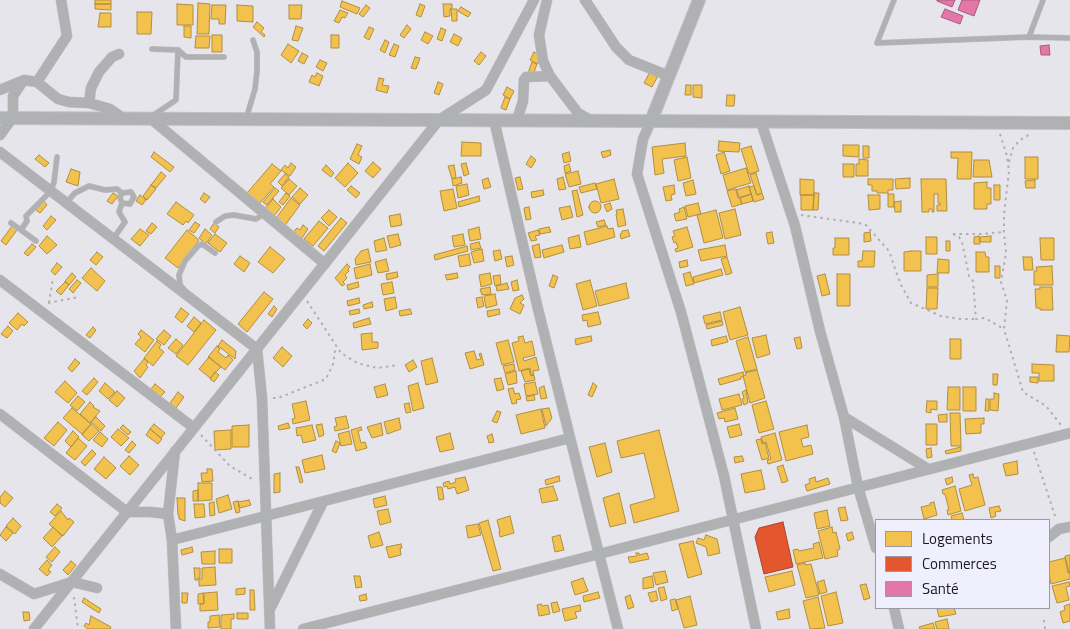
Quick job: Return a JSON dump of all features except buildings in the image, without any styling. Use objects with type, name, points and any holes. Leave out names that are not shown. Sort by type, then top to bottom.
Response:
[{"type":"street","points":[[36,82],[67,36],[61,0]]},
{"type":"street","points":[[34,629],[439,120],[486,90],[534,0]]},
{"type":"street","points":[[547,0],[539,35],[543,60],[550,76],[578,113],[592,121]]},
{"type":"street","points":[[585,0],[616,47],[629,60],[669,76]]},
{"type":"street","points":[[699,0],[644,139],[637,174],[681,312],[724,476],[756,629]]},
{"type":"street","points":[[89,103],[91,88],[99,72],[112,57],[119,54]]},
{"type":"street","points":[[517,120],[523,101],[524,80],[526,77],[550,76]]},
{"type":"street","points":[[0,135],[13,117],[13,96],[24,80]]},
{"type":"street","points":[[0,90],[24,80],[36,82],[58,99],[69,102],[89,103],[110,109],[124,118]]},
{"type":"street","points":[[0,118],[1070,123]]},
{"type":"street","points":[[150,118],[325,264]]},
{"type":"street","points":[[494,120],[536,305],[618,629]]},
{"type":"street","points":[[761,122],[795,226],[820,331],[844,417],[858,487],[875,545]]},
{"type":"street","points":[[0,152],[257,349],[262,398],[270,629]]},
{"type":"street","points":[[0,280],[194,428]]},
{"type":"street","points":[[0,414],[127,512],[168,514]]},
{"type":"street","points":[[844,417],[928,469]]},
{"type":"street","points":[[303,629],[1069,433]]},
{"type":"street","points":[[172,540],[570,438]]},
{"type":"street","points":[[175,451],[168,514],[172,540],[176,629]]},
{"type":"street","points":[[270,610],[323,502]]},
{"type":"street","points":[[1050,536],[1059,529],[1070,527]]},
{"type":"street","points":[[0,574],[34,594],[72,582],[97,588]]},
{"type":"street","points":[[894,609],[899,629]]},
{"type":"lane","points":[[894,0],[877,43],[1030,37],[1070,38]]},
{"type":"lane","points":[[1030,37],[1043,0]]},
{"type":"lane","points":[[246,119],[255,89],[257,52],[254,40]]},
{"type":"lane","points":[[152,49],[178,50],[186,57],[224,57]]},
{"type":"lane","points":[[150,118],[176,100],[178,50]]},
{"type":"lane","points":[[21,230],[27,221],[26,216],[50,191],[54,182],[57,157]]},
{"type":"lane","points":[[66,202],[75,193],[89,186],[105,190],[117,189],[122,193],[131,192],[134,197],[130,204],[122,203]]},
{"type":"lane","points":[[113,239],[125,222],[120,212],[122,193]]},
{"type":"lane","points":[[216,222],[225,216],[234,215],[256,219],[264,214]]},
{"type":"lane","points":[[12,223],[36,241]]},
{"type":"lane","points":[[189,297],[180,285],[179,275],[185,261],[202,244],[215,253]]},
{"type":"path","points":[[984,123],[997,130],[1003,139],[1008,164],[1004,232],[1006,253],[1001,282],[1007,300],[1004,329],[1022,392],[1046,406],[1069,433]]},
{"type":"path","points":[[1008,164],[1014,148],[1020,140],[1035,132]]},
{"type":"path","points":[[791,215],[804,215],[865,224],[889,251],[900,283],[911,303],[942,316],[960,319],[985,318],[1004,329]]},
{"type":"path","points":[[976,319],[973,281],[969,276],[962,242],[953,234],[1004,232]]},
{"type":"path","points":[[49,317],[48,302],[53,278]]},
{"type":"path","points":[[302,293],[341,353],[358,363],[377,368],[398,365]]},
{"type":"path","points":[[40,304],[78,296]]},
{"type":"path","points":[[262,398],[278,398],[326,379],[333,364],[336,345]]},
{"type":"path","points":[[194,428],[230,466],[249,478],[265,483]]},
{"type":"path","points":[[1031,444],[1059,529]]},
{"type":"path","points":[[72,582],[78,629]]},
{"type":"path","points":[[1044,620],[1046,629]]}]
